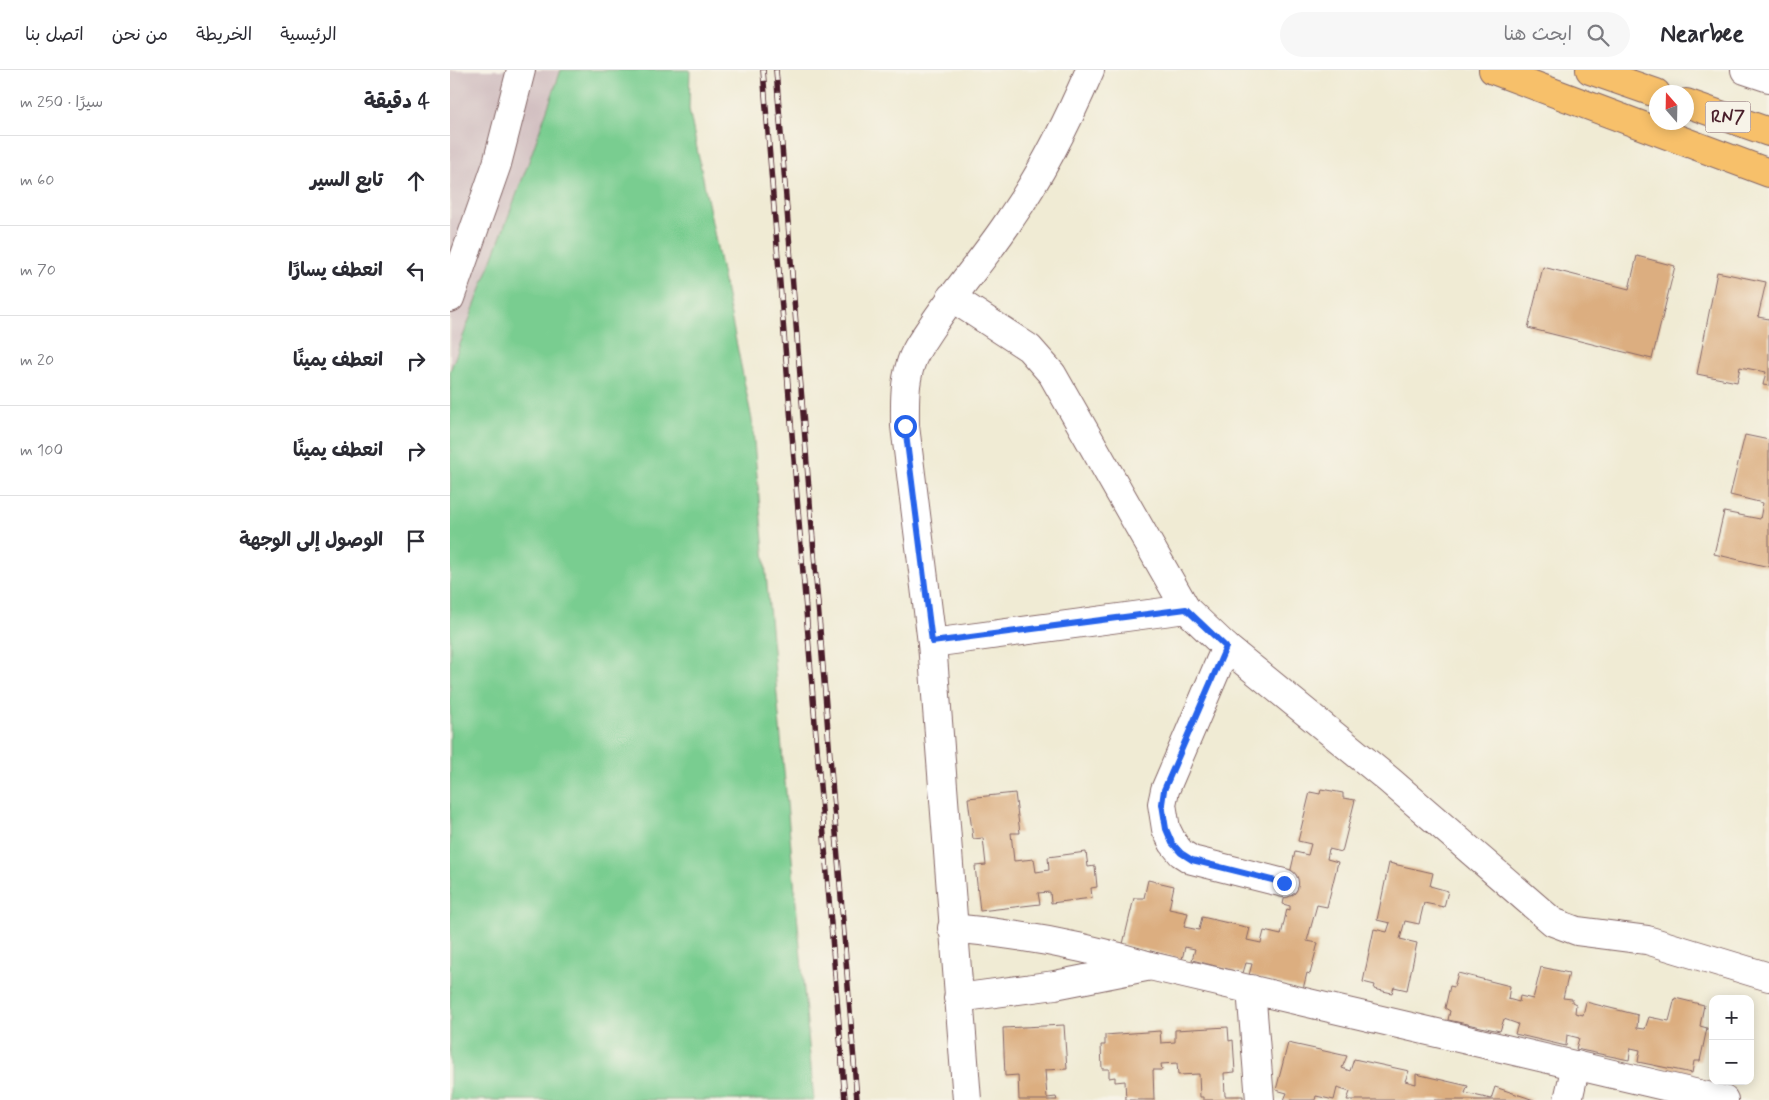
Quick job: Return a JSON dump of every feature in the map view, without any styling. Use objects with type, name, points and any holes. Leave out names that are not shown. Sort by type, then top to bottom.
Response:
[{"type":"main road","name":"RN7","points":[[1493,70],[1769,173]]},
{"type":"main road","points":[[1590,70],[1649,91]]},
{"type":"main road","name":"RN7","points":[[1694,106],[1769,132]]},
{"type":"street","points":[[450,298],[497,164],[521,70]]},
{"type":"street","points":[[967,1100],[952,928],[947,819],[932,642],[905,426],[905,392],[910,365],[921,343],[951,297],[1011,219],[1038,177],[1090,70]]},
{"type":"street","points":[[1745,70],[1769,78]]},
{"type":"street","points":[[951,297],[1029,348],[1052,374],[1186,609],[1226,647],[1389,780],[1553,922],[1577,931],[1647,940],[1769,977]]},
{"type":"street","points":[[932,642],[1186,609]]},
{"type":"street","points":[[1226,647],[1164,790],[1163,816],[1172,843],[1192,860],[1284,883]]},
{"type":"street","points":[[952,928],[1052,941],[1150,966],[1724,1100]]},
{"type":"street","points":[[958,998],[1055,985],[1150,966]]},
{"type":"street","points":[[1251,989],[1260,1100]]},
{"type":"street","points":[[1568,1100],[1576,1065]]},
{"type":"shaded area","points":[[450,70],[561,70],[528,164],[450,371]]},
{"type":"green space","points":[[561,70],[690,70],[689,109],[752,420],[814,1100],[450,1100],[450,371],[528,164]]},
{"type":"building","points":[[1637,256],[1675,266],[1652,359],[1528,328],[1543,267],[1629,289]]},
{"type":"building","points":[[1717,272],[1766,282],[1758,317],[1769,319],[1769,386],[1763,385],[1766,372],[1740,367],[1737,382],[1697,374]]},
{"type":"building","points":[[1745,435],[1769,440],[1769,567],[1714,554],[1724,512],[1760,519],[1763,503],[1730,495]]},
{"type":"building","points":[[1321,789],[1343,793],[1343,798],[1355,800],[1342,852],[1329,849],[1327,859],[1338,862],[1327,907],[1317,905],[1307,941],[1318,943],[1310,974],[1307,973],[1303,989],[1249,975],[1252,964],[1246,963],[1243,973],[1192,960],[1195,949],[1185,947],[1182,959],[1123,944],[1134,898],[1144,898],[1148,880],[1174,886],[1169,909],[1188,913],[1184,927],[1199,930],[1202,917],[1250,928],[1247,940],[1261,943],[1264,931],[1281,935],[1287,909],[1290,910],[1290,906],[1283,904],[1295,852],[1308,855],[1311,844],[1298,841],[1310,792],[1320,794]]},
{"type":"building","points":[[1015,793],[1020,833],[1011,833],[1014,861],[1034,859],[1036,872],[1049,870],[1048,857],[1086,852],[1088,867],[1095,866],[1097,887],[1091,888],[1092,898],[1051,903],[1050,892],[1038,893],[1040,904],[980,911],[975,866],[986,865],[983,838],[973,839],[968,798]]},
{"type":"building","points":[[1389,863],[1433,873],[1430,886],[1448,891],[1444,907],[1424,903],[1419,924],[1405,921],[1400,939],[1417,943],[1407,990],[1394,987],[1392,993],[1374,989],[1375,985],[1363,982],[1374,929],[1387,932],[1390,923],[1377,920]]},
{"type":"building","points":[[1541,967],[1569,973],[1563,998],[1572,999],[1572,1002],[1576,1004],[1575,1013],[1583,1015],[1586,1002],[1638,1015],[1637,1028],[1645,1029],[1649,1017],[1669,1021],[1675,998],[1704,1005],[1700,1026],[1707,1028],[1700,1061],[1694,1061],[1692,1073],[1638,1062],[1640,1050],[1631,1048],[1629,1060],[1576,1049],[1579,1038],[1567,1035],[1566,1046],[1515,1034],[1518,1024],[1504,1019],[1500,1031],[1448,1020],[1450,1011],[1445,1008],[1450,986],[1454,987],[1458,973],[1510,986],[1508,999],[1519,1002],[1520,996],[1533,999]]},
{"type":"building","points":[[1064,1025],[1067,1069],[1045,1070],[1047,1098],[1056,1097],[1057,1100],[1019,1100],[1018,1075],[1005,1076],[1003,1028]]},
{"type":"building","points":[[1228,1027],[1229,1041],[1233,1040],[1235,1072],[1224,1073],[1225,1096],[1243,1096],[1243,1100],[1203,1100],[1203,1097],[1200,1097],[1199,1074],[1178,1075],[1177,1063],[1161,1064],[1162,1070],[1153,1070],[1154,1100],[1126,1100],[1125,1081],[1115,1082],[1115,1077],[1109,1078],[1109,1069],[1102,1069],[1101,1045],[1105,1045],[1105,1035],[1160,1031],[1161,1043],[1175,1042],[1175,1030]]},
{"type":"building","points":[[1288,1043],[1347,1056],[1342,1068],[1350,1071],[1354,1059],[1409,1071],[1405,1081],[1416,1084],[1416,1074],[1468,1086],[1465,1093],[1491,1099],[1495,1087],[1534,1100],[1347,1100],[1350,1092],[1337,1088],[1334,1100],[1316,1096],[1315,1100],[1284,1100],[1287,1093],[1276,1090]]},
{"type":"railway","points":[[763,70],[845,1100]]},
{"type":"railway","points":[[776,70],[857,1100]]},
{"type":"route","points":[[905,426],[932,642],[1186,609],[1226,647],[1164,790],[1162,804],[1166,829],[1172,843],[1181,853],[1192,860],[1284,883]]}]
